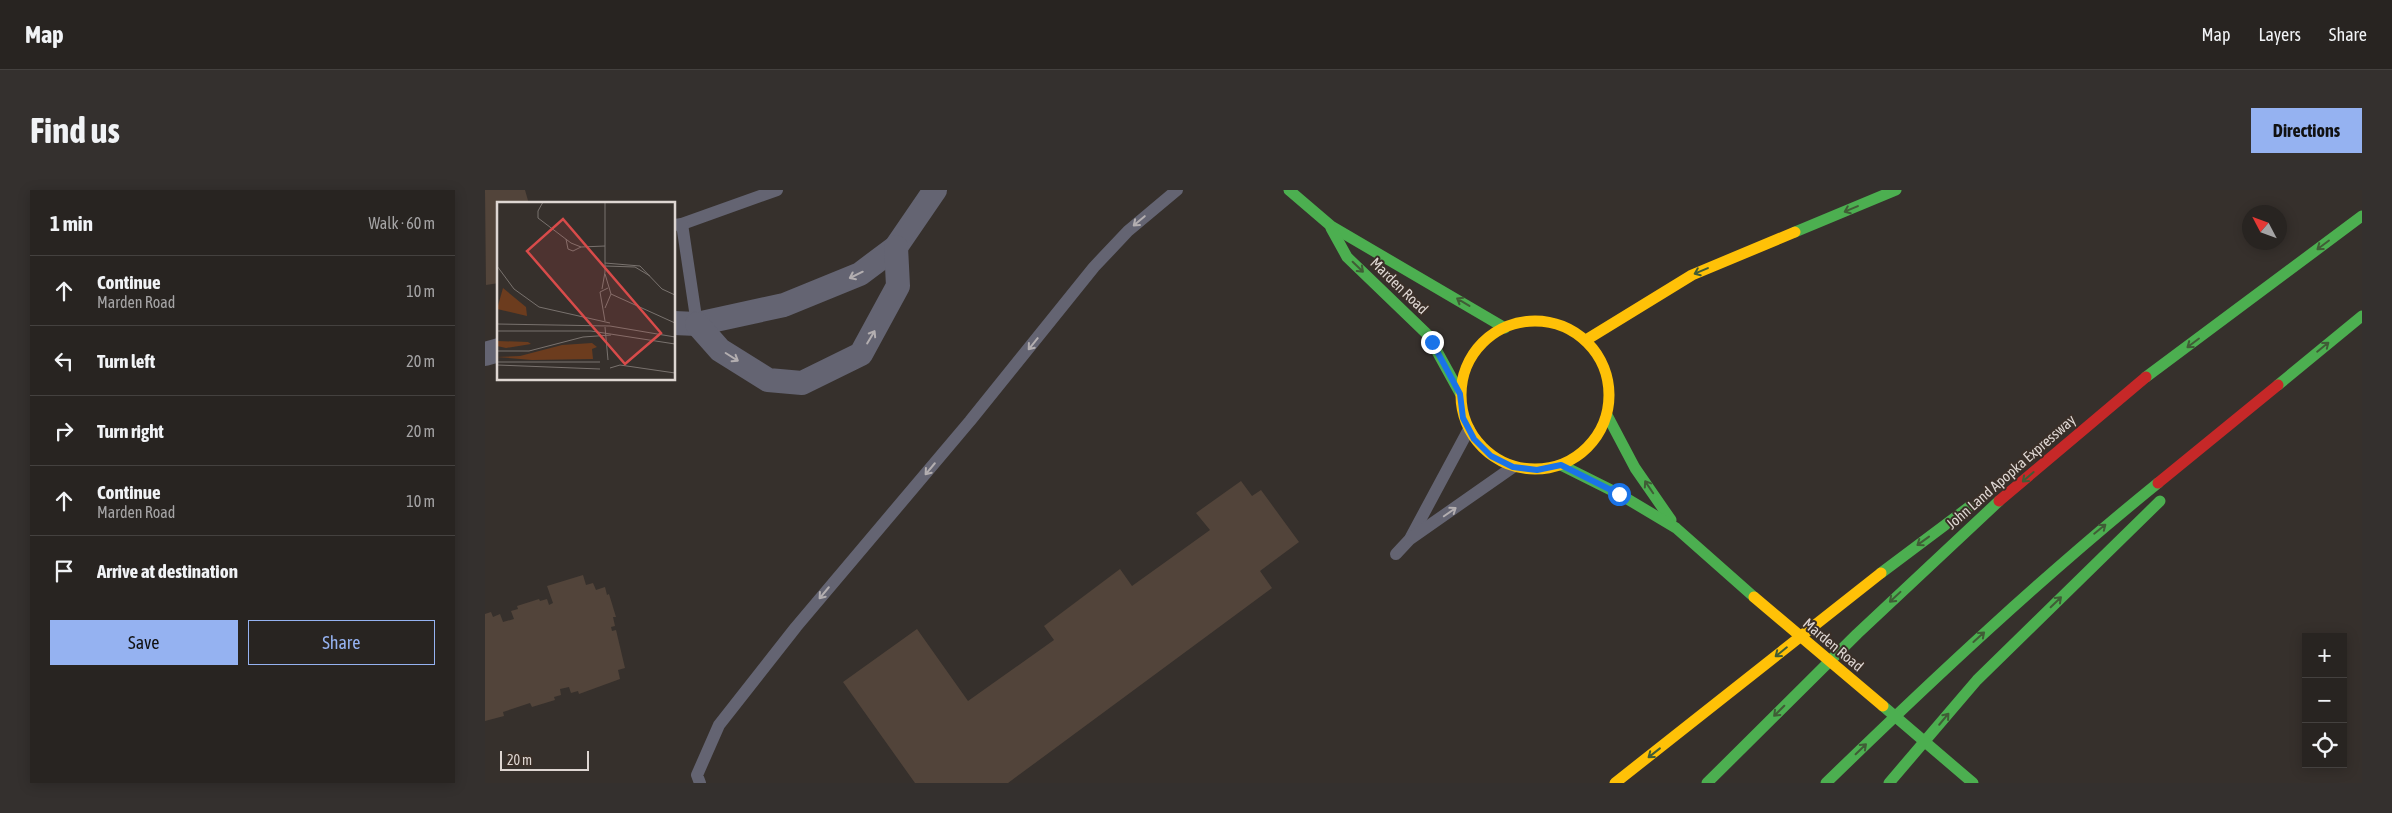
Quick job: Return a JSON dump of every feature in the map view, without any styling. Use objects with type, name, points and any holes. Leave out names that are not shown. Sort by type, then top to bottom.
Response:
[{"type":"main road","name":"Marden Road","points":[[1289,190],[1331,226],[1505,328]]},
{"type":"main road","points":[[1586,340],[1692,275],[1896,190]]},
{"type":"main road","name":"John Land Apopka Expressway","points":[[1707,783],[1894,598],[1956,540],[2118,399],[2362,216]]},
{"type":"main road","name":"Marden Road","points":[[1331,226],[1347,257],[1428,335],[1460,394]]},
{"type":"main road","points":[[1826,783],[1955,658],[2075,550],[2362,316]]},
{"type":"main road","points":[[1542,321],[1566,327],[1586,340],[1599,356],[1607,375],[1609,395],[1607,415],[1597,436],[1581,454],[1561,465],[1537,470],[1513,467],[1491,456],[1474,439],[1463,418],[1460,394],[1465,369],[1477,348],[1495,332],[1518,322],[1542,321]]},
{"type":"main road","points":[[2180,481],[2285,378]]},
{"type":"main road","points":[[1999,486],[2118,399]]},
{"type":"main road","name":"Marden Road","points":[[1607,415],[1635,468],[1676,528]]},
{"type":"main road","name":"Marden Road","points":[[1561,465],[1619,494],[1676,528],[1754,597],[1973,783]]},
{"type":"main road","points":[[1889,783],[1977,680],[2166,494]]},
{"type":"main road","points":[[1615,783],[1895,562],[1983,498]]},
{"type":"street","points":[[685,323],[784,305],[860,274],[896,247],[935,190]]},
{"type":"street","points":[[685,323],[720,350],[768,380],[802,383],[861,354],[898,286],[896,247]]},
{"type":"lane","points":[[685,323],[678,224],[777,190]]},
{"type":"lane","points":[[700,783],[697,775],[719,725],[796,627],[970,421],[1094,267],[1128,231],[1177,190]]},
{"type":"lane","points":[[1410,539],[1469,429]]},
{"type":"lane","points":[[1396,554],[1410,539],[1513,467]]},
{"type":"building","points":[[485,190],[525,190],[528,202],[497,202],[497,283],[486,285]]},
{"type":"building","points":[[1241,481],[1252,496],[1261,490],[1299,542],[1260,571],[1272,588],[1008,783],[915,783],[843,682],[917,629],[968,701],[1054,640],[1044,626],[1120,569],[1132,586],[1210,530],[1196,513]]},
{"type":"building","points":[[583,575],[586,585],[593,583],[596,590],[605,587],[607,595],[609,594],[616,617],[613,617],[615,626],[611,627],[612,631],[616,630],[625,668],[618,670],[620,679],[579,694],[578,691],[571,693],[569,687],[560,689],[561,695],[554,697],[555,700],[532,707],[530,703],[503,712],[504,716],[485,721],[485,614],[491,612],[493,617],[500,614],[503,622],[514,619],[511,611],[518,609],[517,606],[539,599],[540,601],[547,599],[549,605],[553,603],[547,586]]},
{"type":"traffic: fast","points":[[1289,190],[1331,226],[1505,328]]},
{"type":"traffic: fast","points":[[1795,232],[1896,190]]},
{"type":"traffic: fast","points":[[2146,377],[2362,216]]},
{"type":"traffic: fast","points":[[1331,228],[1347,257],[1428,335],[1460,393]]},
{"type":"traffic: fast","points":[[2278,385],[2362,316]]},
{"type":"traffic: fast","points":[[1607,415],[1635,468],[1671,520]]},
{"type":"traffic: fast","points":[[1561,465],[1619,494],[1676,528],[1754,597]]},
{"type":"traffic: fast","points":[[1826,783],[1989,629],[2072,555],[2158,483]]},
{"type":"traffic: fast","points":[[1707,783],[1857,634],[1999,501]]},
{"type":"traffic: fast","points":[[1889,783],[1977,680],[2160,501]]},
{"type":"traffic: fast","points":[[1881,573],[1969,507]]},
{"type":"traffic: fast","points":[[1883,706],[1973,783]]},
{"type":"traffic: slow","points":[[1586,340],[1692,275],[1795,232]]},
{"type":"traffic: slow","points":[[1535,321],[1563,326],[1576,333],[1587,343],[1597,354],[1604,367],[1609,395],[1604,423],[1597,436],[1587,447],[1576,457],[1563,464],[1535,469],[1507,464],[1494,457],[1483,447],[1473,436],[1466,423],[1461,395],[1466,367],[1473,354],[1483,343],[1494,333],[1507,326],[1535,321]]},
{"type":"traffic: slow","points":[[1615,783],[1881,573]]},
{"type":"traffic: slow","points":[[1754,597],[1883,706]]},
{"type":"traffic: jam","points":[[1999,501],[2146,377]]},
{"type":"traffic: jam","points":[[2158,483],[2278,385]]},
{"type":"route","points":[[1432,342],[1460,394],[1463,418],[1474,439],[1491,456],[1513,467],[1537,470],[1561,465],[1619,494]]}]
